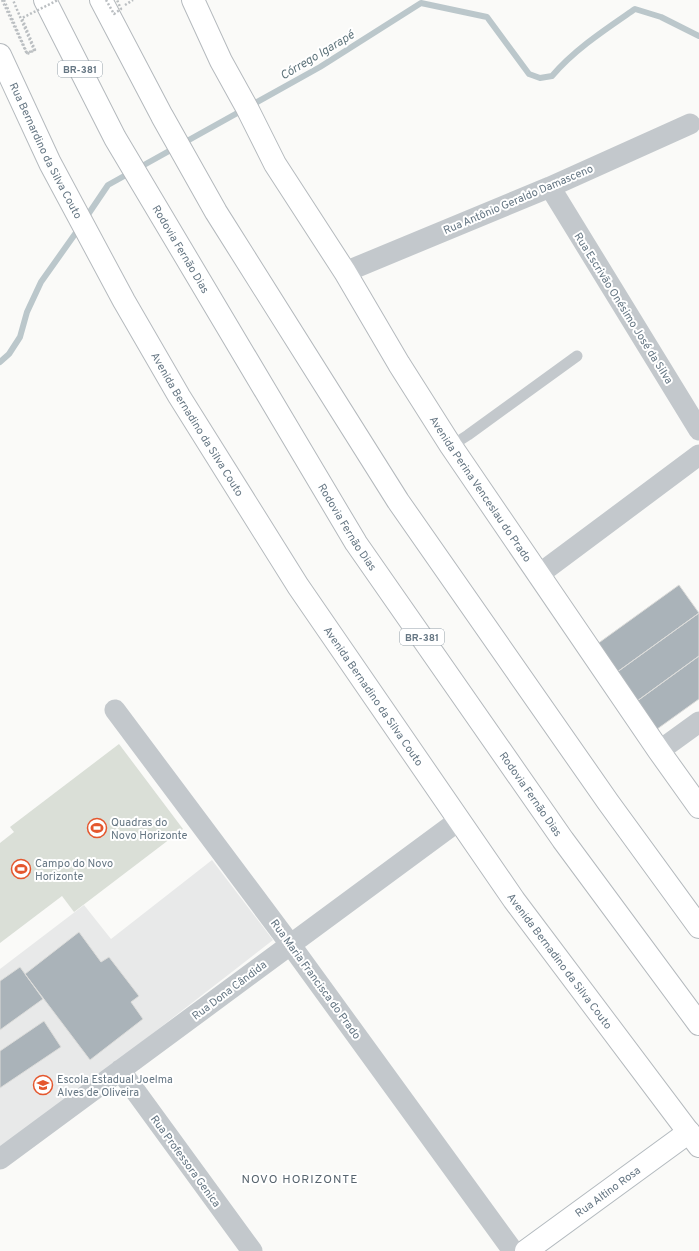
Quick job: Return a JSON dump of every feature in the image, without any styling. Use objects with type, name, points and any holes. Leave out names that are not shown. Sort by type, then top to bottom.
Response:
[{"type":"main road","name":"Rodovia Fernão Dias","points":[[45,0],[115,138],[356,542],[563,840],[699,1024]]},
{"type":"main road","points":[[101,0],[162,116],[216,212],[398,501],[608,802],[699,927]]},
{"type":"main road","name":"Avenida Perina Venceslau do Prado","points":[[193,0],[221,61],[247,108],[275,164],[345,272],[399,364],[451,446],[538,575],[699,807]]},
{"type":"main road","name":"Rua Bernardino da Silva Couto","points":[[0,55],[50,163],[82,224]]},
{"type":"main road","name":"Avenida Bernadino da Silva Couto","points":[[82,224],[124,301],[179,396],[298,586],[458,821],[514,900],[694,1139]]},
{"type":"main road","name":"Rua Altino Rosa","points":[[526,1251],[694,1139]]},
{"type":"street","name":"Rua Antônio Geraldo Damasceno","points":[[345,272],[550,187],[690,124]]},
{"type":"street","name":"Rua Escrivão Onésimo José da Silva","points":[[550,187],[699,430]]},
{"type":"street","points":[[538,575],[699,455]]},
{"type":"street","name":"Rua Maria Francisca do Prado","points":[[115,710],[290,944],[513,1251]]},
{"type":"street","points":[[659,751],[699,722]]},
{"type":"street","name":"Rua Dona Cândida","points":[[0,1159],[458,821]]},
{"type":"street","name":"Rua Professora Genica","points":[[120,1070],[252,1251]]},
{"type":"lane","points":[[451,446],[577,356]]},
{"type":"path","points":[[3,0],[28,53],[34,50],[13,0]]},
{"type":"path","points":[[3,0],[27,54],[35,50],[22,18],[58,0]]},
{"type":"path","points":[[106,0],[114,14],[121,9],[117,0]]},
{"type":"shaded area","name":"Quadras do Novo Horizonte","points":[[119,744],[183,829],[74,912],[62,896],[0,943],[0,843],[14,832],[10,827]]},
{"type":"shaded area","name":"Escola Estadual Joelma Alves de Oliveira","points":[[212,860],[273,940],[0,1152],[0,969],[84,905],[111,939]]},
{"type":"building","points":[[679,585],[699,613],[613,675],[593,647]]},
{"type":"building","points":[[699,613],[699,656],[633,704],[613,675]]},
{"type":"building","points":[[699,656],[699,699],[653,732],[633,704]]},
{"type":"building","points":[[79,932],[101,962],[109,957],[139,996],[131,1002],[143,1019],[90,1060],[25,974]]},
{"type":"building","points":[[20,967],[43,999],[0,1030],[0,981]]},
{"type":"building","points":[[44,1021],[61,1047],[0,1088],[0,1051]]},
{"type":"waterway","name":"Córrego Igarapé","points":[[85,219],[108,185],[320,67],[421,3],[487,17],[529,74],[540,78],[552,76],[581,48],[635,9],[661,17],[699,36]]},
{"type":"waterway","name":"Córrego Igarapé","points":[[0,362],[9,354],[20,337],[27,312],[41,282],[80,227]]},
{"type":"place","name":"Quadras do Novo Horizonte","points":[[97,828]]},
{"type":"place","name":"Campo do Novo Horizonte","points":[[21,869]]},
{"type":"place","name":"Escola Estadual Joelma Alves de Oliveira","points":[[43,1085]]},
{"type":"district","name":"NOVO HORIZONTE","points":[[300,1179]]}]
